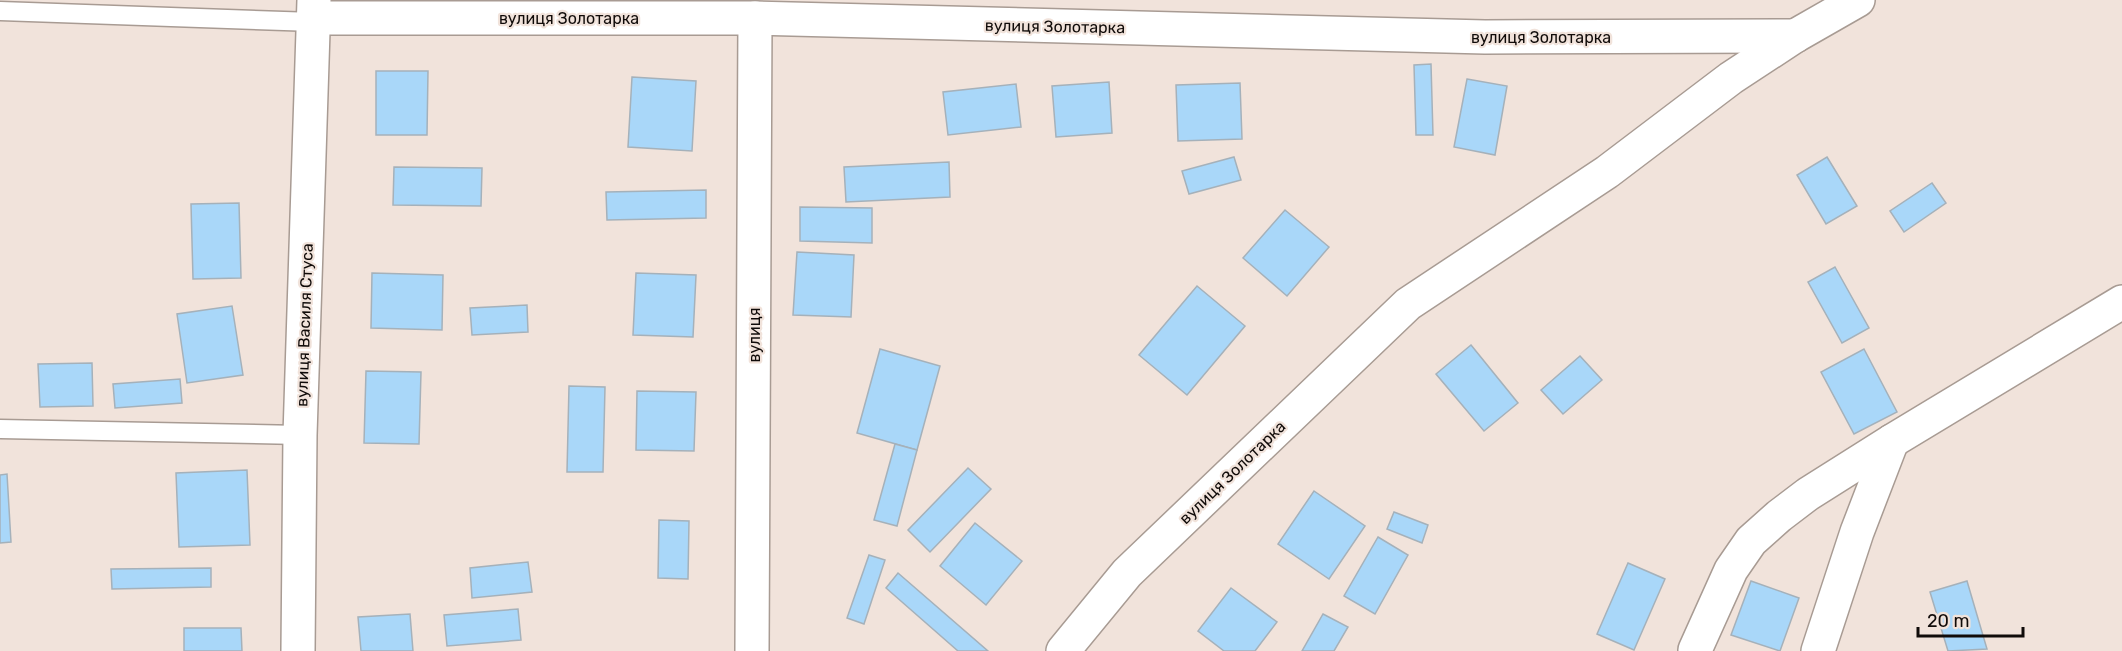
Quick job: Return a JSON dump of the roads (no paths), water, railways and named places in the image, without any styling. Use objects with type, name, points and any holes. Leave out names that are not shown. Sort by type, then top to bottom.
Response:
[{"type":"street","name":"вулиця Золотарка","points":[[1063,651],[1127,573],[1407,304],[1607,172],[1708,94],[1795,36],[1858,0]]},
{"type":"street","name":"вулиця Золотарка","points":[[314,13],[755,18],[1485,37],[1795,36]]},
{"type":"street","name":"вулиця Василя Стуса","points":[[298,651],[300,435],[314,13]]},
{"type":"street","name":"вулиця","points":[[752,651],[755,18]]},
{"type":"street","points":[[1695,650],[1731,570],[1752,541],[1796,502],[2122,302]]},
{"type":"street","points":[[1818,651],[1857,532],[1892,441]]},
{"type":"lane","points":[[0,11],[314,13]]},
{"type":"lane","points":[[0,429],[300,435]]}]
